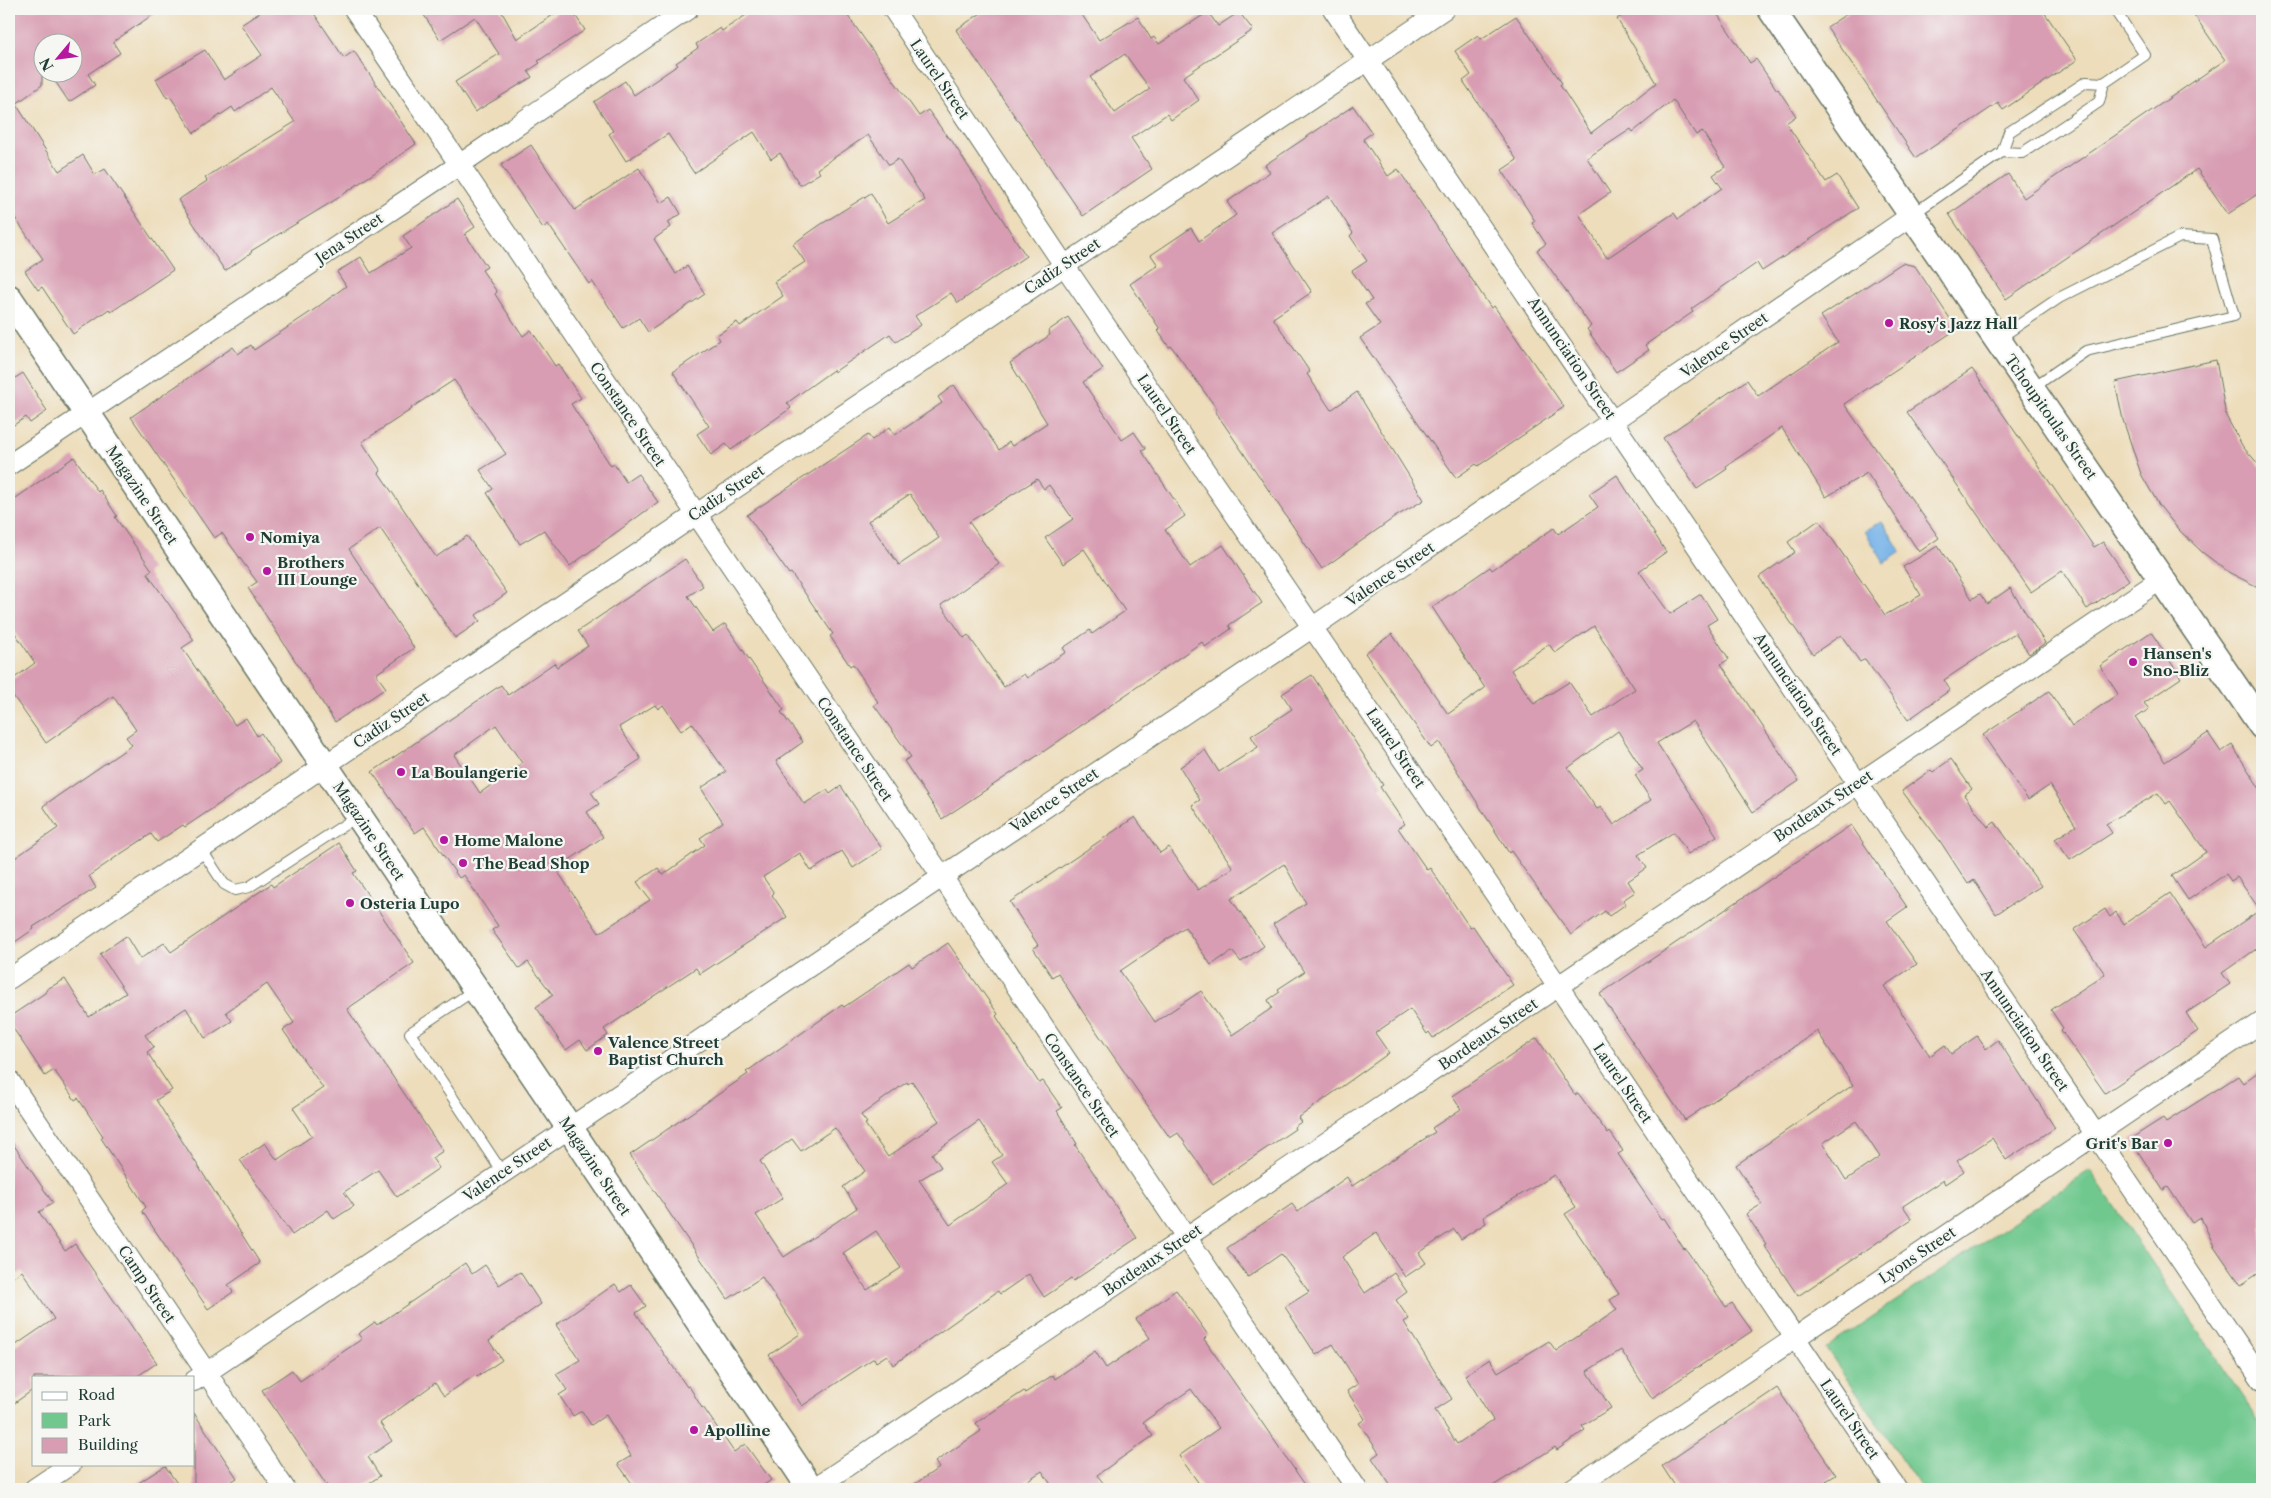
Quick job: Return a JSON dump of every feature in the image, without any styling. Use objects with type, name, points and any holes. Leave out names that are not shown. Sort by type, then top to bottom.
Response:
[{"type":"street","name":"Constance Street","points":[[354,9],[1357,1489]]},
{"type":"street","name":"Jena Street","points":[[9,465],[459,165],[688,9]]},
{"type":"street","name":"Laurel Street","points":[[893,9],[1064,265],[1558,986],[1897,1489]]},
{"type":"street","name":"Annunciation Street","points":[[1333,9],[1614,421],[2262,1380]]},
{"type":"street","name":"Cadiz Street","points":[[9,979],[1444,9]]},
{"type":"street","name":"Tchoupitoulas Street","points":[[1771,9],[2163,578],[2262,726]]},
{"type":"street","name":"Valence Street","points":[[200,1377],[1313,627],[1912,215]]},
{"type":"street","name":"Magazine Street","points":[[9,298],[812,1489]]},
{"type":"street","name":"Bordeaux Street","points":[[812,1489],[2163,578]]},
{"type":"street","name":"Lyons Street","points":[[1572,1489],[2262,1022]]},
{"type":"street","name":"Camp Street","points":[[9,1080],[200,1377],[285,1489]]},
{"type":"street","points":[[34,1489],[68,1466]]},
{"type":"lane","points":[[1912,215],[2002,152],[2009,132],[2086,82],[2104,83],[2145,55],[2114,9]]},
{"type":"lane","points":[[2002,152],[2022,153],[2065,125],[2099,102],[2104,83]]},
{"type":"lane","points":[[1998,340],[2059,298],[2180,238],[2212,239],[2234,316],[2086,352],[2031,388]]},
{"type":"lane","points":[[201,849],[224,884],[235,890],[249,887],[359,816]]},
{"type":"lane","points":[[476,989],[410,1032],[502,1172]]},
{"type":"green space","points":[[2090,1170],[2262,1426],[2262,1489],[1922,1489],[1826,1348]]},
{"type":"water","points":[[1882,521],[1901,552],[1884,563],[1865,531]]},
{"type":"building","points":[[9,9],[161,9],[113,42],[120,53],[88,74],[95,85],[69,102],[56,82],[82,82],[82,32],[32,32],[32,82],[42,82],[42,85],[16,104],[59,171],[83,155],[95,175],[105,169],[173,270],[111,312],[109,309],[73,334],[42,287],[38,290],[25,271],[43,259],[9,209]]},
{"type":"building","points":[[265,9],[311,9],[344,58],[354,51],[416,144],[335,200],[251,251],[225,271],[178,200],[207,181],[205,178],[295,122],[271,87],[235,112],[232,107],[194,133],[170,96],[167,98],[156,79],[205,50],[224,80],[262,55],[241,25]]},
{"type":"building","points":[[420,9],[500,9],[517,39],[562,9],[571,9],[585,30],[538,61],[540,63],[528,71],[532,77],[475,112],[455,82],[499,54],[475,17],[440,40]]},
{"type":"building","points":[[755,9],[843,9],[919,116],[928,110],[950,138],[1026,256],[958,303],[951,293],[915,316],[921,325],[896,342],[890,334],[834,372],[833,370],[787,403],[791,408],[731,450],[726,444],[711,455],[697,434],[709,426],[673,372],[720,340],[717,335],[737,322],[740,326],[783,296],[774,282],[805,262],[793,244],[820,225],[871,193],[888,223],[925,200],[898,159],[889,165],[868,135],[817,169],[820,173],[800,185],[780,153],[771,159],[754,132],[694,173],[668,134],[626,161],[609,134],[613,131],[594,102],[625,81],[634,95],[678,65],[676,63],[698,48],[696,44],[720,28],[722,31]]},
{"type":"building","points":[[987,9],[1078,9],[1099,40],[1138,17],[1151,39],[1154,37],[1159,44],[1208,12],[1218,26],[1239,12],[1253,30],[1183,77],[1199,100],[1171,120],[1167,114],[1131,138],[1152,169],[1083,216],[956,30]],"holes":[[[1125,54],[1150,89],[1115,113],[1090,77]]]},
{"type":"building","points":[[1632,9],[1714,9],[1750,63],[1756,59],[1796,116],[1786,123],[1826,182],[1837,175],[1858,208],[1762,271],[1757,263],[1691,309],[1693,312],[1645,345],[1649,350],[1616,372],[1587,329],[1591,326],[1537,250],[1546,244],[1532,223],[1535,221],[1502,170],[1517,160],[1463,81],[1471,75],[1455,51],[1478,35],[1481,39],[1516,16],[1562,83],[1560,85],[1591,133],[1656,83],[1617,19]],"holes":[[[1673,100],[1696,135],[1702,131],[1725,167],[1713,175],[1722,188],[1678,219],[1674,213],[1607,258],[1579,214],[1610,193],[1587,158],[1631,129],[1633,132]]]},
{"type":"building","points":[[1854,9],[2042,9],[2077,60],[2003,110],[1998,103],[1916,158],[1827,27]]},
{"type":"building","points":[[2190,9],[2262,9],[2262,191],[2228,214],[2197,169],[2006,299],[1949,214],[2008,174],[2024,198],[2225,60]]},
{"type":"building","points":[[1353,106],[1372,133],[1363,139],[1388,176],[1398,169],[1491,308],[1494,306],[1564,407],[1478,466],[1476,464],[1456,478],[1360,338],[1380,325],[1365,304],[1372,300],[1352,271],[1367,261],[1350,236],[1353,233],[1329,196],[1272,233],[1312,292],[1273,318],[1310,372],[1307,374],[1331,410],[1357,392],[1424,500],[1395,517],[1322,569],[1215,411],[1217,409],[1158,331],[1160,329],[1130,284],[1158,265],[1151,255],[1191,228],[1199,241],[1236,215],[1227,202],[1270,172],[1265,165]]},
{"type":"building","points":[[531,145],[575,210],[639,168],[661,203],[671,197],[681,214],[668,222],[671,227],[654,239],[676,274],[687,266],[705,294],[648,332],[639,318],[623,328],[592,281],[589,284],[548,224],[543,228],[501,165]]},
{"type":"building","points":[[457,199],[475,227],[465,234],[487,267],[482,270],[497,292],[495,294],[500,302],[523,336],[531,330],[555,366],[558,364],[581,398],[571,404],[611,466],[614,464],[626,482],[638,474],[658,502],[570,566],[544,530],[520,544],[487,493],[493,489],[480,470],[506,454],[454,380],[411,408],[362,442],[381,471],[379,473],[436,557],[467,536],[507,593],[476,615],[480,621],[455,638],[380,528],[349,549],[414,648],[376,674],[386,688],[335,722],[248,588],[257,582],[222,533],[214,538],[131,417],[233,347],[238,354],[251,345],[254,350],[315,309],[346,286],[337,272],[361,257],[371,273],[411,248],[403,236]]},
{"type":"building","points":[[1902,263],[1915,266],[1957,329],[1844,404],[1939,538],[1919,552],[1867,473],[1826,497],[1782,428],[1726,466],[1727,469],[1697,489],[1663,438],[1747,380],[1758,396],[1838,342],[1821,316]]},
{"type":"building","points":[[1068,317],[1103,369],[1083,382],[1122,440],[1134,432],[1146,449],[1142,451],[1185,516],[1165,530],[1190,567],[1223,545],[1262,603],[1229,625],[1231,629],[1205,647],[1202,642],[942,819],[904,761],[911,757],[874,705],[878,702],[853,664],[850,666],[830,636],[833,634],[791,573],[789,574],[747,515],[868,435],[872,440],[890,427],[895,435],[942,403],[938,397],[954,385],[999,450],[1009,442],[1012,446],[1047,423],[1010,363],[1050,335],[1048,331]],"holes":[[[1037,479],[1044,489],[1049,485],[1073,519],[1045,538],[1063,564],[1084,549],[1125,611],[1092,634],[1090,630],[1063,648],[1066,652],[1027,678],[1024,674],[1004,687],[968,635],[964,638],[941,605],[999,564],[969,522]],[[910,494],[939,538],[899,565],[868,521]]]},
{"type":"building","points":[[2216,360],[2226,416],[2243,447],[2262,468],[2262,589],[2230,573],[2202,552],[2178,529],[2159,505],[2141,474],[2123,420],[2115,382]]},
{"type":"building","points":[[1972,369],[2094,547],[2103,542],[2129,580],[2087,609],[2062,571],[2031,592],[1907,412]]},
{"type":"building","points":[[23,373],[47,411],[30,423],[26,417],[9,428],[9,382]]},
{"type":"building","points":[[74,457],[98,492],[100,490],[117,516],[115,517],[152,570],[147,573],[194,640],[182,648],[235,725],[246,718],[257,736],[261,733],[280,763],[185,827],[183,825],[157,842],[151,834],[116,857],[89,876],[96,888],[33,927],[34,929],[9,946],[9,862],[58,828],[43,806],[132,745],[126,737],[136,730],[113,696],[46,743],[9,690],[9,682],[35,663],[9,624],[9,503]]},
{"type":"building","points":[[1617,475],[1666,552],[1639,571],[1670,614],[1701,594],[1717,619],[1707,625],[1729,659],[1721,664],[1799,781],[1753,812],[1693,721],[1657,743],[1717,836],[1688,854],[1674,832],[1638,855],[1647,868],[1628,881],[1635,892],[1623,900],[1626,904],[1609,916],[1605,911],[1571,935],[1511,851],[1509,853],[1439,742],[1431,748],[1365,653],[1392,634],[1448,714],[1485,688],[1432,607],[1490,567],[1492,570],[1554,528],[1558,534],[1598,507],[1589,494]],"holes":[[[1594,626],[1635,689],[1593,717],[1569,682],[1534,704],[1511,670],[1549,644],[1555,653]],[[1618,731],[1643,770],[1635,775],[1651,800],[1614,825],[1601,807],[1597,809],[1568,768]]]},
{"type":"building","points":[[1819,520],[1885,615],[1921,595],[1903,567],[1938,546],[1972,599],[1980,594],[1987,604],[2010,588],[2045,643],[2029,654],[2015,633],[1944,680],[1950,690],[1908,720],[1865,659],[1860,662],[1841,635],[1813,654],[1759,577],[1795,552],[1788,542]]},
{"type":"building","points":[[685,559],[703,586],[688,596],[713,632],[725,624],[784,710],[781,712],[803,742],[776,761],[804,804],[827,790],[830,794],[841,786],[882,849],[853,868],[842,851],[811,871],[800,853],[763,877],[774,893],[772,895],[787,917],[700,974],[696,968],[604,1029],[608,1035],[587,1050],[580,1040],[566,1050],[536,1007],[553,995],[528,962],[519,968],[492,930],[498,926],[464,875],[459,878],[424,827],[415,833],[372,772],[501,685],[508,695],[554,663],[557,667],[588,646],[578,631]],"holes":[[[655,705],[658,709],[663,705],[681,731],[692,723],[726,772],[701,788],[723,822],[700,838],[705,845],[663,875],[658,868],[637,882],[650,900],[599,933],[556,869],[603,837],[587,812],[599,804],[591,792],[641,759],[619,727]],[[496,725],[522,763],[480,793],[454,755]]]},
{"type":"building","points":[[2151,632],[2181,678],[2144,703],[2149,709],[2136,718],[2165,762],[2208,733],[2221,752],[2232,745],[2262,792],[2262,945],[2222,973],[2230,984],[2186,1013],[2198,1031],[2105,1093],[2061,1030],[2063,1028],[2051,1010],[2105,974],[2074,930],[2105,909],[2110,917],[2116,912],[2124,924],[2170,893],[2206,947],[2260,910],[2237,877],[2231,881],[2226,874],[2188,900],[2172,876],[2206,852],[2170,801],[2166,804],[2158,793],[2106,824],[2112,833],[2070,860],[2055,839],[2076,826],[2050,785],[2028,800],[1983,735],[2049,691],[2072,726],[2118,694],[2100,666]]},
{"type":"building","points":[[1312,675],[1383,785],[1380,787],[1405,824],[1398,828],[1427,870],[1430,868],[1470,928],[1473,926],[1513,985],[1433,1038],[1429,1032],[1427,1034],[1410,1009],[1375,1033],[1389,1053],[1298,1118],[1301,1122],[1294,1127],[1295,1129],[1213,1184],[1178,1133],[1170,1138],[1058,973],[1052,977],[1033,948],[1038,945],[1010,902],[1135,817],[1160,853],[1169,847],[1198,890],[1233,868],[1192,805],[1200,800],[1180,767],[1205,750],[1219,772],[1258,747],[1251,736],[1292,709],[1282,694]],"holes":[[[1284,864],[1306,903],[1273,924],[1304,972],[1278,989],[1280,992],[1268,1000],[1272,1008],[1232,1035],[1201,991],[1155,1022],[1120,971],[1185,927],[1211,965],[1232,951],[1241,962],[1264,946],[1231,899]]]},
{"type":"building","points":[[1951,759],[1972,789],[1964,795],[1988,827],[1995,822],[2041,886],[1996,914],[1974,880],[1968,884],[1940,841],[1902,791],[1931,770],[1933,772]]},
{"type":"building","points":[[1851,825],[1907,907],[1887,921],[1917,964],[1884,986],[1930,1056],[1945,1045],[1951,1054],[1977,1036],[1986,1049],[1998,1040],[2055,1128],[2006,1160],[1992,1138],[1957,1161],[1964,1171],[1945,1184],[1943,1180],[1903,1206],[1912,1219],[1798,1296],[1746,1214],[1762,1204],[1736,1165],[1853,1085],[1817,1031],[1685,1120],[1600,994]],"holes":[[[1856,1121],[1880,1157],[1846,1180],[1823,1143]]]},
{"type":"building","points":[[339,843],[357,871],[353,873],[414,963],[347,1009],[443,1151],[432,1158],[439,1168],[397,1197],[378,1170],[344,1192],[354,1206],[334,1219],[328,1210],[292,1235],[240,1160],[265,1143],[277,1160],[312,1136],[293,1108],[323,1088],[283,1030],[294,1023],[267,984],[226,1012],[232,1021],[205,1038],[186,1008],[145,1035],[154,1047],[147,1052],[172,1090],[156,1100],[260,1263],[228,1285],[233,1292],[208,1309],[142,1211],[146,1207],[101,1138],[103,1136],[78,1098],[75,1100],[54,1070],[45,1076],[9,1022],[9,1017],[45,993],[47,989],[65,979],[89,1017],[126,993],[100,954],[126,936],[140,959],[164,943],[171,952],[271,884],[273,887]]},
{"type":"building","points":[[948,943],[998,1014],[996,1016],[1039,1083],[1043,1081],[1062,1108],[1057,1111],[1077,1144],[1075,1145],[1137,1238],[1073,1281],[1071,1279],[1044,1297],[1029,1274],[1000,1294],[998,1291],[893,1365],[887,1355],[876,1362],[874,1358],[802,1406],[769,1355],[800,1334],[762,1277],[728,1299],[630,1155],[748,1074],[746,1072],[842,1005],[844,1007],[909,963],[912,967]],"holes":[[[912,1081],[939,1121],[888,1157],[865,1124],[867,1123],[861,1115],[907,1082],[908,1084]],[[979,1121],[1002,1155],[992,1162],[1008,1184],[950,1225],[919,1180],[941,1167],[932,1154]],[[835,1128],[865,1171],[843,1187],[857,1208],[784,1257],[756,1215],[783,1198],[760,1161],[792,1139],[801,1151]],[[876,1231],[901,1268],[867,1290],[843,1253]]]},
{"type":"building","points":[[1537,1038],[1575,1095],[1578,1093],[1608,1134],[1610,1132],[1623,1151],[1618,1154],[1662,1219],[1664,1218],[1726,1307],[1732,1303],[1752,1331],[1652,1398],[1621,1350],[1587,1371],[1611,1408],[1582,1426],[1585,1430],[1557,1450],[1555,1447],[1488,1489],[1393,1489],[1372,1458],[1379,1453],[1359,1423],[1365,1419],[1347,1391],[1358,1384],[1333,1344],[1316,1355],[1285,1307],[1309,1292],[1281,1254],[1248,1277],[1227,1248],[1292,1204],[1298,1212],[1347,1177],[1352,1186],[1435,1132],[1432,1128],[1461,1109],[1452,1096]],"holes":[[[1554,1175],[1576,1207],[1565,1214],[1619,1294],[1610,1300],[1617,1310],[1556,1351],[1549,1341],[1498,1372],[1490,1359],[1465,1375],[1493,1420],[1457,1444],[1435,1410],[1452,1399],[1404,1322],[1409,1319],[1396,1300],[1407,1292],[1394,1273],[1365,1293],[1342,1257],[1376,1233],[1405,1277],[1426,1263],[1419,1253],[1454,1229],[1461,1239],[1486,1223],[1483,1217]]]},
{"type":"building","points":[[2262,1069],[2262,1271],[2241,1285],[2214,1246],[2201,1218],[2192,1223],[2168,1187],[2163,1190],[2130,1139],[2163,1118],[2166,1122],[2238,1076],[2243,1083]]},
{"type":"building","points":[[9,1138],[53,1203],[39,1212],[65,1251],[75,1244],[157,1363],[138,1376],[32,1376],[32,1390],[9,1407],[9,1362],[15,1357],[10,1349],[54,1319],[22,1271],[9,1280]]},
{"type":"building","points":[[465,1263],[472,1274],[485,1265],[499,1285],[520,1272],[541,1304],[489,1341],[502,1360],[444,1396],[435,1383],[380,1423],[392,1441],[368,1457],[380,1476],[360,1489],[329,1489],[262,1390],[292,1370],[300,1381],[362,1339],[358,1334],[375,1322],[377,1325]]},
{"type":"building","points":[[615,1284],[621,1292],[631,1285],[646,1306],[636,1313],[687,1387],[689,1386],[702,1408],[734,1452],[745,1444],[771,1480],[758,1489],[636,1489],[618,1464],[631,1456],[606,1415],[591,1425],[582,1411],[573,1416],[559,1395],[567,1390],[556,1374],[580,1360],[556,1325]]},
{"type":"building","points":[[1176,1290],[1208,1335],[1204,1339],[1308,1489],[1203,1489],[1179,1456],[1219,1428],[1191,1389],[1143,1422],[1153,1436],[1097,1475],[1108,1489],[1054,1489],[1042,1471],[1014,1489],[907,1489],[939,1468],[935,1462],[981,1431],[976,1423],[1024,1391],[1025,1393],[1053,1375],[1055,1379],[1095,1351],[1106,1368],[1150,1338],[1136,1319]]},
{"type":"building","points":[[1777,1388],[1836,1475],[1826,1481],[1832,1489],[1677,1489],[1662,1466]]},
{"type":"building","points":[[195,1415],[237,1478],[220,1489],[194,1489]]},
{"type":"building","points":[[165,1466],[181,1489],[129,1489]]},
{"type":"place","name":"Rosy's Jazz Hall","points":[[1889,323]]},
{"type":"place","name":"Nomiya","points":[[250,537]]},
{"type":"place","name":"Brothers III Lounge","points":[[267,571]]},
{"type":"place","name":"Hansen's Sno-Bliz","points":[[2133,662]]},
{"type":"place","name":"La Boulangerie","points":[[401,772]]},
{"type":"place","name":"Home Malone","points":[[444,840]]},
{"type":"place","name":"The Bead Shop","points":[[463,863]]},
{"type":"place","name":"Osteria Lupo","points":[[350,903]]},
{"type":"place","name":"Valence Street Baptist Church","points":[[598,1051]]},
{"type":"place","name":"Grit's Bar","points":[[2168,1143]]},
{"type":"place","name":"Apolline","points":[[694,1430]]}]
